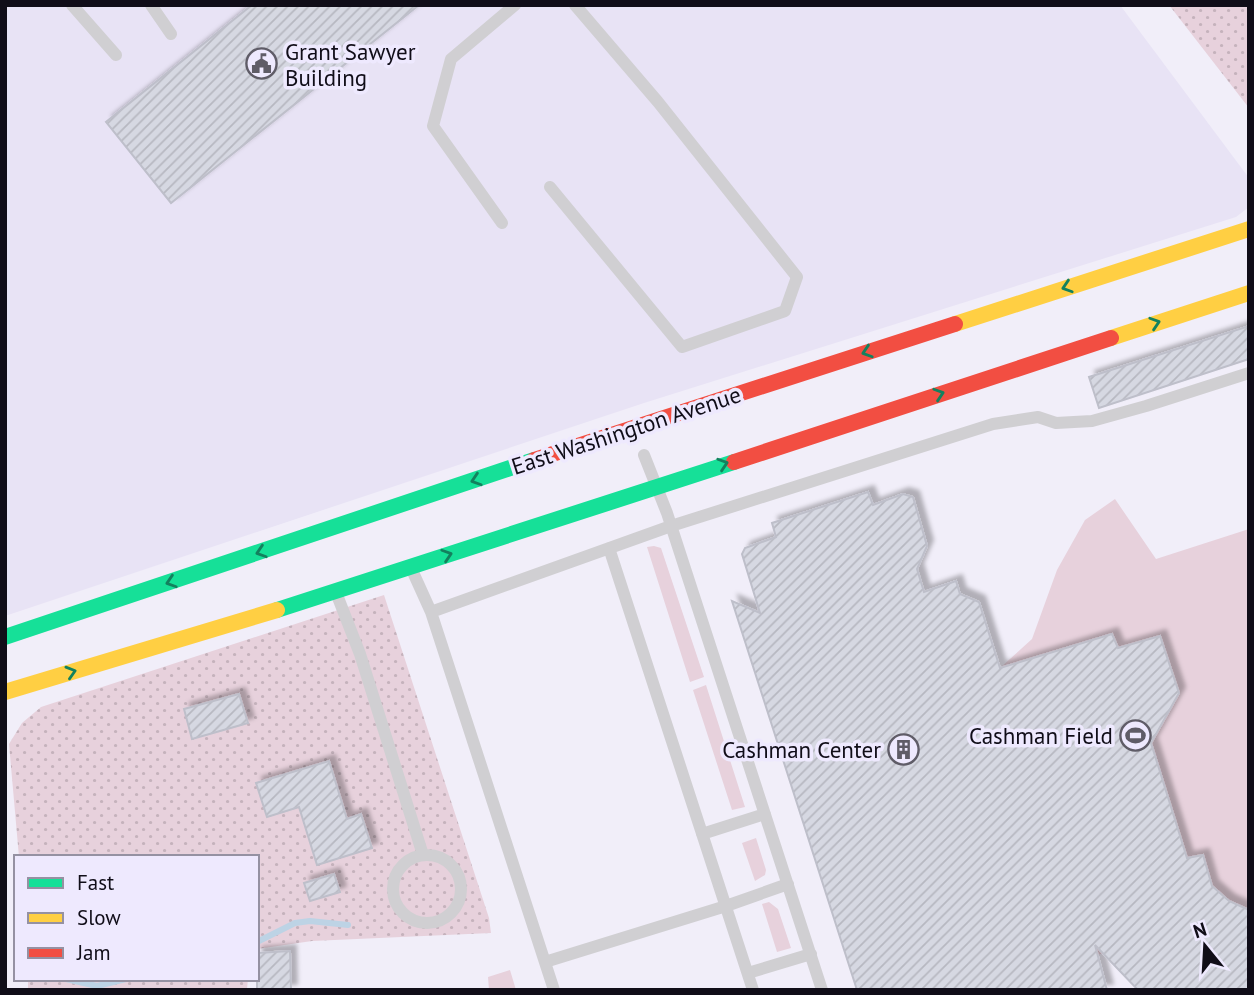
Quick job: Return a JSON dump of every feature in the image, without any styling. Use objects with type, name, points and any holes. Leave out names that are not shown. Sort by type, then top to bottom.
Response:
[{"type":"main road","name":"East Washington Avenue","points":[[5,637],[634,427],[1249,229]]},
{"type":"main road","points":[[5,692],[335,592],[1249,293]]},
{"type":"lane","points":[[72,5],[116,55]]},
{"type":"lane","points":[[151,5],[171,34]]},
{"type":"lane","points":[[502,223],[433,126],[451,59],[515,5]]},
{"type":"lane","points":[[550,187],[682,347],[785,311],[797,277],[658,102],[575,5]]},
{"type":"lane","points":[[430,612],[671,526],[993,424],[1038,417],[1056,423],[1092,421],[1249,373]]},
{"type":"lane","points":[[644,455],[658,485],[822,990]]},
{"type":"lane","points":[[609,548],[753,990]]},
{"type":"lane","points":[[411,567],[430,612],[554,990]]},
{"type":"lane","points":[[335,592],[360,654],[423,855]]},
{"type":"lane","points":[[702,834],[765,814]]},
{"type":"lane","points":[[423,855],[434,856],[452,866],[461,885],[460,896],[450,914],[431,922],[420,922],[402,912],[393,892],[398,872],[404,864],[423,855]]},
{"type":"lane","points":[[545,962],[788,884]]},
{"type":"lane","points":[[748,973],[811,954]]},
{"type":"shaded area","points":[[5,5],[1120,5],[1249,178],[1249,207],[1236,217],[644,403],[5,616]]},
{"type":"shaded area","points":[[1169,5],[1249,5],[1249,108]]},
{"type":"shaded area","name":"Cashman Field","points":[[1115,499],[1156,559],[1249,529],[1249,990],[1138,990],[1108,952],[1097,955],[1000,668],[1032,639],[1057,570],[1085,520]]},
{"type":"shaded area","points":[[647,547],[661,548],[704,677],[690,682]]},
{"type":"shaded area","points":[[384,595],[489,918],[491,933],[312,941],[259,949],[259,855],[19,855],[9,744],[22,723],[41,707]]},
{"type":"shaded area","points":[[706,685],[745,807],[732,810],[693,690]]},
{"type":"shaded area","points":[[756,838],[766,870],[765,875],[755,881],[742,843]]},
{"type":"shaded area","points":[[769,902],[778,909],[791,948],[777,952],[762,904]]},
{"type":"shaded area","points":[[510,970],[516,990],[489,990],[488,977]]},
{"type":"shaded area","points":[[28,981],[248,981],[247,989],[238,990],[28,988]]},
{"type":"building","name":"Grant Sawyer Building","points":[[252,5],[419,5],[171,203],[106,122]]},
{"type":"building","points":[[1249,326],[1249,359],[1099,408],[1089,377]]},
{"type":"building","name":"Cashman Center","points":[[868,492],[873,505],[903,494],[913,497],[927,546],[917,569],[924,592],[956,581],[960,594],[979,602],[1000,668],[1112,634],[1118,648],[1160,636],[1179,693],[1151,743],[1187,858],[1203,855],[1212,886],[1229,901],[1249,910],[1249,990],[1138,990],[1095,945],[1107,990],[857,990],[732,601],[760,613],[742,554],[745,548],[776,537],[772,523]]},
{"type":"building","points":[[239,694],[248,723],[192,739],[184,709]]},
{"type":"building","points":[[329,761],[347,819],[361,814],[372,848],[317,865],[299,807],[267,817],[256,783]]},
{"type":"building","points":[[334,874],[340,892],[310,901],[304,883]]},
{"type":"building","points":[[290,951],[291,990],[257,990],[259,953]]},
{"type":"waterway","points":[[259,941],[295,923],[310,921],[348,925]]},
{"type":"waterway","points":[[75,981],[97,986],[118,981]]},
{"type":"traffic: fast","points":[[5,637],[534,460]]},
{"type":"traffic: fast","points":[[277,610],[734,462]]},
{"type":"traffic: slow","points":[[955,324],[1249,229]]},
{"type":"traffic: slow","points":[[1111,338],[1249,293]]},
{"type":"traffic: slow","points":[[5,692],[277,610]]},
{"type":"traffic: jam","points":[[534,460],[955,324]]},
{"type":"traffic: jam","points":[[734,462],[1111,338]]},
{"type":"place","name":"Grant Sawyer Building","points":[[262,64]]},
{"type":"place","name":"Cashman Field","points":[[1136,735]]},
{"type":"place","name":"Cashman Center","points":[[904,749]]}]
